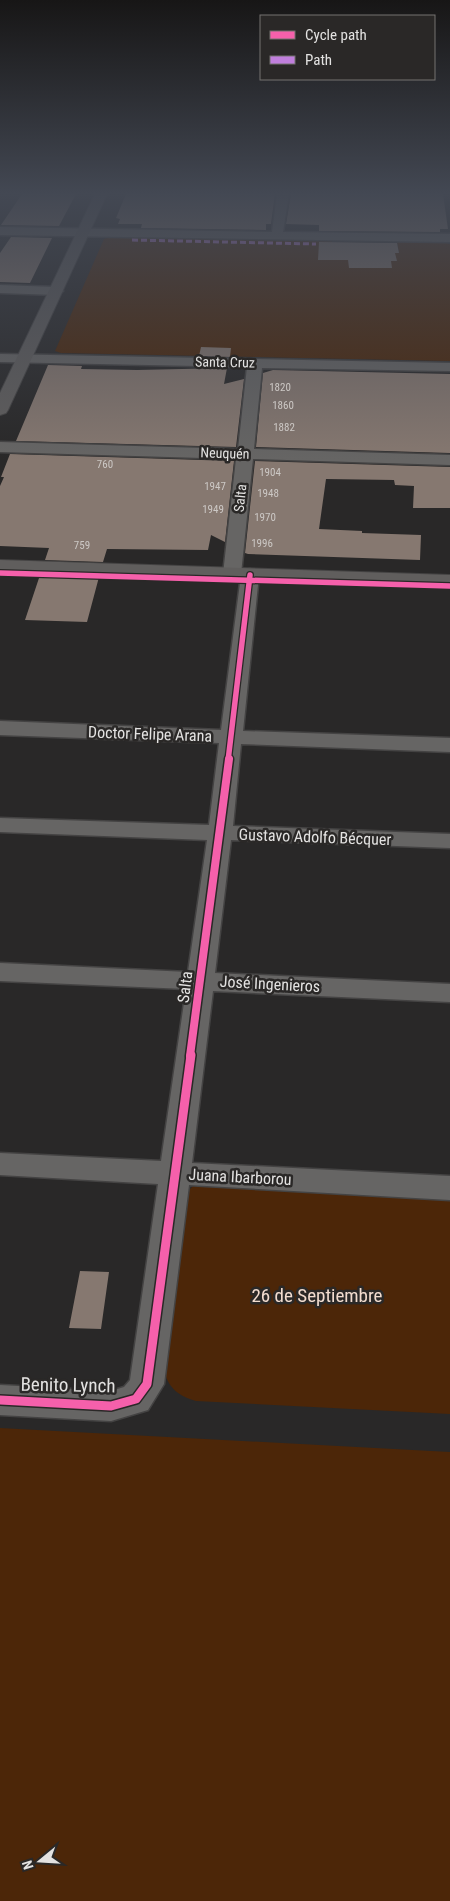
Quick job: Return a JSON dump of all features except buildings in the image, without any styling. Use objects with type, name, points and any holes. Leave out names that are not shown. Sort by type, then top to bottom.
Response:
[{"type":"main road","points":[[0,410],[59,283]]},
{"type":"main road","points":[[0,566],[450,581]]},
{"type":"street","points":[[0,290],[56,290]]},
{"type":"street","name":"Santa Cruz","points":[[0,358],[450,368]]},
{"type":"street","name":"Salta","points":[[136,1399],[147,1384],[176,1174],[231,738],[241,574],[245,454],[255,363]]},
{"type":"street","name":"Neuquén","points":[[0,447],[450,460]]},
{"type":"street","name":"Doctor Felipe Arana","points":[[0,728],[450,745]]},
{"type":"street","name":"Gustavo Adolfo Bécquer","points":[[0,824],[450,841]]},
{"type":"street","name":"José Ingenieros","points":[[0,972],[450,993]]},
{"type":"street","name":"Juana Ibarborou","points":[[0,1164],[450,1188]]},
{"type":"street","name":"Benito Lynch","points":[[0,1400],[111,1406],[136,1399]]},
{"type":"green space","points":[[85,283],[450,283],[450,361],[61,353],[55,351]]},
{"type":"green space","name":"26 de Septiembre","points":[[196,1183],[450,1190],[450,1414],[196,1401],[176,1391],[169,1383],[164,1371],[183,1200]]},
{"type":"green space","points":[[0,1428],[450,1452],[450,1901],[0,1901]]},
{"type":"cycle path","points":[[0,573],[450,586]]},
{"type":"cycle path","points":[[0,1400],[111,1406],[136,1399],[147,1384],[220,833],[250,575]]}]
